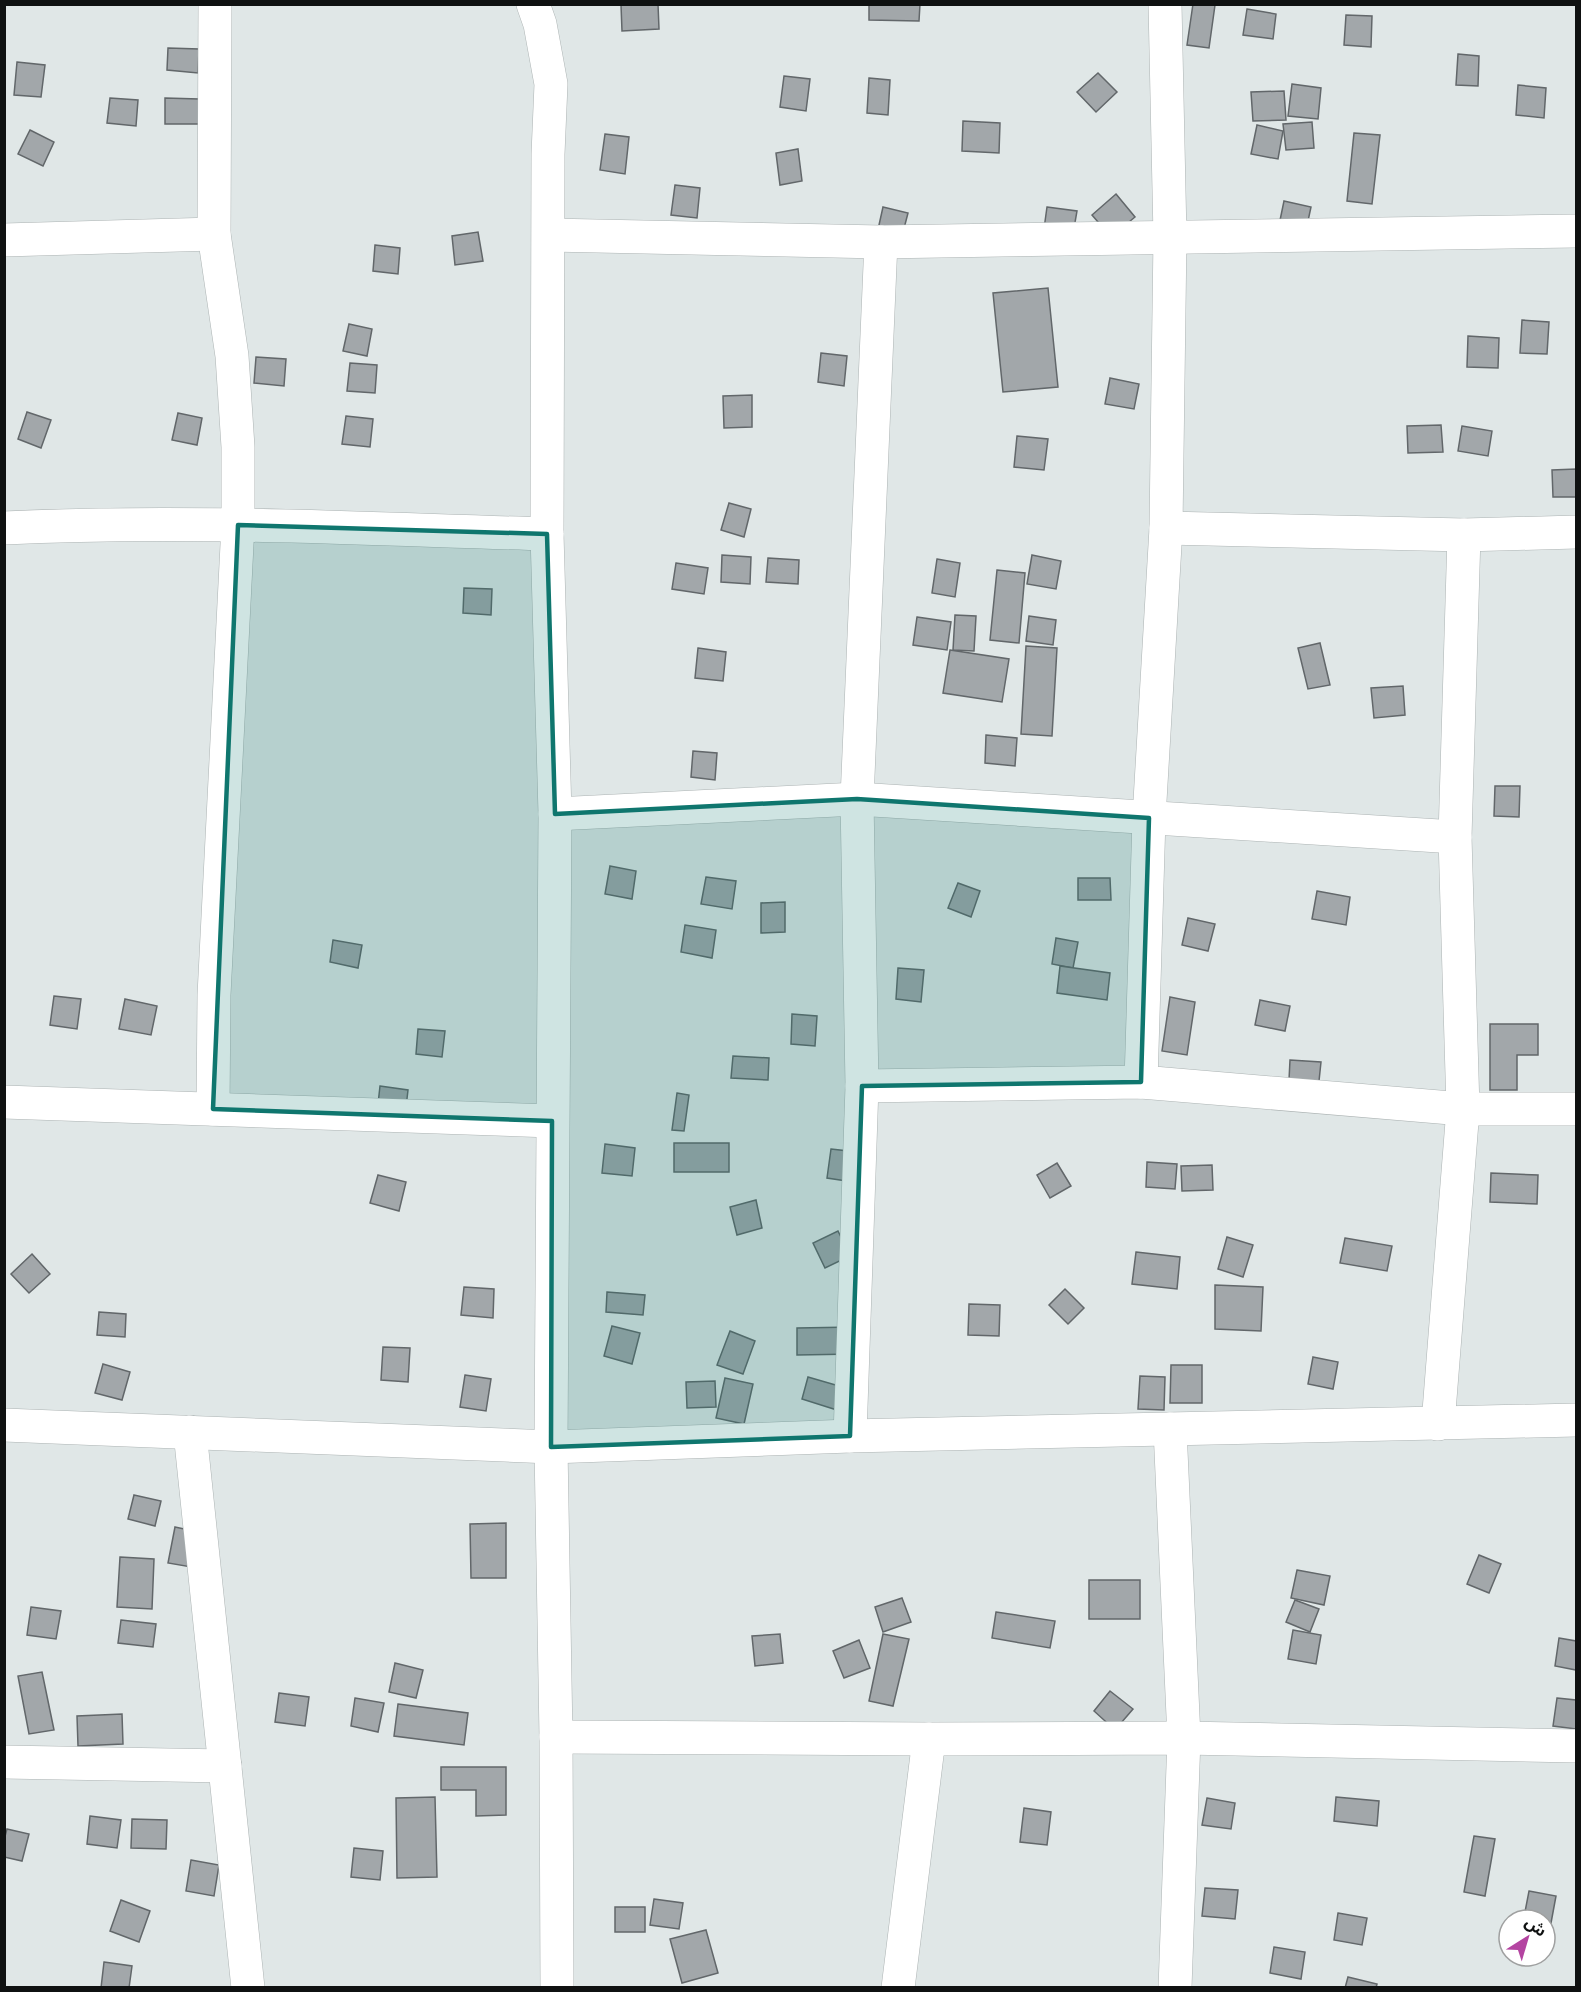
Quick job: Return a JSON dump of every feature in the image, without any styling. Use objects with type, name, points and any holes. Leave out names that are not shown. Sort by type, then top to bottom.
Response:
[{"type":"street","points":[[213,1109],[214,995],[238,525],[238,447],[232,356],[214,234],[215,4]]},
{"type":"street","points":[[533,4],[540,24],[551,84],[548,154],[547,534],[555,814],[551,1447],[557,1988]]},
{"type":"street","points":[[1141,1082],[1149,818],[1166,528],[1170,237],[1166,4]]},
{"type":"street","points":[[549,235],[881,242],[1576,231]]},
{"type":"street","points":[[4,240],[214,234]]},
{"type":"street","points":[[850,1436],[862,1086],[857,799],[881,242]]},
{"type":"street","points":[[4,528],[63,525],[238,525],[547,534]]},
{"type":"street","points":[[1166,528],[1464,535],[1576,532]]},
{"type":"street","points":[[1438,1424],[1463,1109],[1455,837],[1464,535]]},
{"type":"street","points":[[555,814],[857,799],[1455,837]]},
{"type":"street","points":[[862,1086],[1141,1082],[1463,1109],[1576,1109]]},
{"type":"street","points":[[4,1102],[552,1121]]},
{"type":"street","points":[[4,1425],[551,1447],[850,1436],[1576,1420]]},
{"type":"street","points":[[1170,1429],[1184,1738],[1175,1988]]},
{"type":"street","points":[[190,1432],[248,1988]]},
{"type":"street","points":[[556,1737],[1184,1738],[1576,1746]]},
{"type":"street","points":[[898,1988],[929,1739]]},
{"type":"street","points":[[4,1762],[225,1766]]},
{"type":"highlighted area","points":[[238,525],[547,534],[555,814],[857,799],[1149,818],[1141,1082],[862,1086],[850,1436],[551,1447],[552,1121],[213,1109]]},
{"type":"building","points":[[658,4],[659,29],[622,31],[621,5]]},
{"type":"building","points":[[869,4],[920,4],[919,21],[869,20]]},
{"type":"building","points":[[1193,4],[1215,5],[1209,48],[1187,45]]},
{"type":"building","points":[[1247,9],[1276,14],[1273,39],[1243,35]]},
{"type":"building","points":[[1346,15],[1372,16],[1371,47],[1344,45]]},
{"type":"building","points":[[168,48],[199,49],[198,73],[167,70]]},
{"type":"building","points":[[1458,54],[1479,56],[1478,86],[1456,85]]},
{"type":"building","points":[[17,62],[45,65],[41,97],[14,95]]},
{"type":"building","points":[[1098,73],[1117,92],[1096,112],[1077,92]]},
{"type":"building","points":[[784,76],[810,79],[806,111],[780,107]]},
{"type":"building","points":[[869,78],[890,80],[888,115],[867,113]]},
{"type":"building","points":[[1292,84],[1321,88],[1318,119],[1288,116]]},
{"type":"building","points":[[1518,85],[1546,88],[1544,118],[1516,115]]},
{"type":"building","points":[[1284,91],[1286,120],[1253,121],[1251,92]]},
{"type":"building","points":[[110,98],[138,100],[136,126],[107,123]]},
{"type":"building","points":[[165,98],[199,99],[199,124],[165,124]]},
{"type":"building","points":[[963,121],[1000,123],[999,153],[962,151]]},
{"type":"building","points":[[1312,122],[1314,148],[1286,150],[1283,124]]},
{"type":"building","points":[[1257,125],[1283,131],[1278,159],[1251,154]]},
{"type":"building","points":[[30,130],[54,142],[43,166],[18,154]]},
{"type":"building","points":[[1354,133],[1380,135],[1372,204],[1347,201]]},
{"type":"building","points":[[605,134],[629,137],[625,174],[600,170]]},
{"type":"building","points":[[798,149],[802,181],[780,185],[776,153]]},
{"type":"building","points":[[675,185],[700,188],[697,218],[671,215]]},
{"type":"building","points":[[1116,194],[1135,217],[1111,237],[1092,215]]},
{"type":"building","points":[[1284,201],[1311,207],[1305,235],[1278,230]]},
{"type":"building","points":[[883,207],[908,213],[901,240],[877,234]]},
{"type":"building","points":[[1047,207],[1077,211],[1072,240],[1043,236]]},
{"type":"building","points":[[478,232],[483,261],[455,265],[452,236]]},
{"type":"building","points":[[375,245],[400,248],[398,274],[373,271]]},
{"type":"building","points":[[1048,288],[1058,387],[1003,392],[993,293]]},
{"type":"building","points":[[1522,320],[1549,322],[1547,354],[1520,353]]},
{"type":"building","points":[[349,324],[372,329],[367,356],[343,351]]},
{"type":"building","points":[[1468,336],[1499,338],[1498,368],[1467,367]]},
{"type":"building","points":[[821,353],[847,356],[844,386],[818,382]]},
{"type":"building","points":[[256,357],[286,359],[284,386],[254,383]]},
{"type":"building","points":[[350,363],[377,365],[375,393],[347,391]]},
{"type":"building","points":[[1110,378],[1139,384],[1134,409],[1105,404]]},
{"type":"building","points":[[752,395],[752,427],[724,428],[723,396]]},
{"type":"building","points":[[27,412],[51,420],[41,448],[18,439]]},
{"type":"building","points":[[178,413],[202,418],[197,445],[172,440]]},
{"type":"building","points":[[346,416],[373,419],[370,447],[342,444]]},
{"type":"building","points":[[1441,425],[1443,452],[1408,453],[1407,426]]},
{"type":"building","points":[[1462,426],[1492,431],[1488,456],[1458,451]]},
{"type":"building","points":[[1017,436],[1048,439],[1044,470],[1014,467]]},
{"type":"building","points":[[1576,469],[1576,497],[1553,497],[1552,470]]},
{"type":"building","points":[[729,503],[751,509],[744,537],[721,530]]},
{"type":"building","points":[[722,555],[751,557],[750,584],[721,582]]},
{"type":"building","points":[[1032,555],[1061,561],[1056,589],[1027,584]]},
{"type":"building","points":[[768,558],[799,560],[798,584],[766,582]]},
{"type":"building","points":[[937,559],[960,563],[955,597],[932,593]]},
{"type":"building","points":[[676,563],[708,568],[704,594],[672,589]]},
{"type":"building","points":[[997,570],[1025,573],[1019,643],[990,640]]},
{"type":"building","points":[[464,588],[492,589],[491,615],[463,613]]},
{"type":"building","points":[[955,615],[976,616],[974,651],[953,650]]},
{"type":"building","points":[[1029,616],[1056,620],[1053,645],[1026,641]]},
{"type":"building","points":[[917,617],[951,622],[947,650],[913,645]]},
{"type":"building","points":[[1320,643],[1330,685],[1308,689],[1298,648]]},
{"type":"building","points":[[1026,646],[1057,648],[1052,736],[1021,734]]},
{"type":"building","points":[[698,648],[726,652],[723,681],[695,678]]},
{"type":"building","points":[[950,650],[1009,659],[1002,702],[943,693]]},
{"type":"building","points":[[1403,686],[1405,715],[1374,718],[1371,688]]},
{"type":"building","points":[[986,735],[1017,738],[1015,766],[985,763]]},
{"type":"building","points":[[693,751],[717,753],[715,780],[691,777]]},
{"type":"building","points":[[1495,786],[1520,786],[1519,817],[1494,816]]},
{"type":"building","points":[[610,866],[636,871],[632,899],[605,894]]},
{"type":"building","points":[[706,877],[736,881],[732,909],[701,904]]},
{"type":"building","points":[[1078,878],[1110,878],[1111,900],[1078,900]]},
{"type":"building","points":[[958,883],[980,891],[971,917],[948,908]]},
{"type":"building","points":[[1317,891],[1350,897],[1346,925],[1312,919]]},
{"type":"building","points":[[785,902],[785,932],[761,933],[761,903]]},
{"type":"building","points":[[1188,918],[1215,924],[1208,951],[1182,945]]},
{"type":"building","points":[[685,925],[716,930],[712,958],[681,952]]},
{"type":"building","points":[[1056,938],[1078,942],[1073,968],[1052,964]]},
{"type":"building","points":[[333,940],[362,945],[358,968],[330,962]]},
{"type":"building","points":[[1060,966],[1110,973],[1107,1000],[1057,993]]},
{"type":"building","points":[[898,968],[924,970],[921,1002],[896,999]]},
{"type":"building","points":[[54,996],[81,999],[77,1029],[50,1025]]},
{"type":"building","points":[[1170,997],[1195,1002],[1187,1055],[1162,1051]]},
{"type":"building","points":[[125,999],[157,1006],[151,1035],[119,1029]]},
{"type":"building","points":[[1260,1000],[1290,1006],[1285,1031],[1255,1025]]},
{"type":"building","points":[[792,1014],[817,1016],[815,1046],[791,1044]]},
{"type":"building","points":[[1490,1024],[1538,1024],[1538,1055],[1517,1055],[1517,1090],[1490,1090]]},
{"type":"building","points":[[418,1029],[445,1031],[442,1057],[416,1054]]},
{"type":"building","points":[[733,1056],[769,1058],[768,1080],[731,1078]]},
{"type":"building","points":[[1290,1060],[1321,1062],[1319,1081],[1289,1080]]},
{"type":"building","points":[[380,1086],[408,1090],[405,1116],[377,1113]]},
{"type":"building","points":[[677,1093],[689,1095],[684,1131],[672,1130]]},
{"type":"building","points":[[674,1143],[729,1143],[729,1172],[674,1172]]},
{"type":"building","points":[[605,1144],[635,1148],[632,1176],[602,1173]]},
{"type":"building","points":[[831,1149],[857,1152],[853,1182],[827,1178]]},
{"type":"building","points":[[1147,1162],[1177,1164],[1175,1189],[1146,1187]]},
{"type":"building","points":[[1057,1163],[1071,1186],[1050,1198],[1037,1175]]},
{"type":"building","points":[[1212,1165],[1213,1190],[1182,1191],[1181,1166]]},
{"type":"building","points":[[1491,1173],[1538,1175],[1537,1204],[1490,1202]]},
{"type":"building","points":[[378,1175],[406,1182],[399,1211],[370,1203]]},
{"type":"building","points":[[756,1200],[762,1228],[737,1235],[730,1207]]},
{"type":"building","points":[[838,1231],[850,1256],[825,1268],[813,1243]]},
{"type":"building","points":[[1227,1237],[1253,1245],[1243,1277],[1218,1269]]},
{"type":"building","points":[[1345,1238],[1392,1246],[1387,1271],[1340,1263]]},
{"type":"building","points":[[1136,1252],[1180,1257],[1177,1289],[1132,1284]]},
{"type":"building","points":[[32,1254],[50,1274],[29,1293],[11,1274]]},
{"type":"building","points":[[1215,1285],[1263,1287],[1261,1331],[1215,1329]]},
{"type":"building","points":[[464,1287],[494,1289],[493,1318],[461,1315]]},
{"type":"building","points":[[1065,1289],[1084,1308],[1068,1324],[1049,1305]]},
{"type":"building","points":[[607,1292],[645,1295],[643,1315],[606,1312]]},
{"type":"building","points":[[969,1304],[1000,1305],[999,1336],[968,1335]]},
{"type":"building","points":[[99,1312],[126,1314],[125,1337],[97,1335]]},
{"type":"building","points":[[612,1326],[640,1333],[632,1364],[604,1356]]},
{"type":"building","points":[[854,1327],[855,1354],[797,1355],[797,1328]]},
{"type":"building","points":[[730,1331],[755,1341],[743,1374],[717,1365]]},
{"type":"building","points":[[383,1347],[410,1348],[408,1382],[381,1380]]},
{"type":"building","points":[[1313,1357],[1338,1362],[1333,1389],[1308,1384]]},
{"type":"building","points":[[103,1364],[130,1372],[122,1400],[95,1393]]},
{"type":"building","points":[[1171,1365],[1202,1365],[1202,1403],[1170,1403]]},
{"type":"building","points":[[465,1375],[491,1379],[486,1411],[460,1407]]},
{"type":"building","points":[[1140,1376],[1165,1377],[1164,1410],[1138,1409]]},
{"type":"building","points":[[808,1377],[846,1388],[840,1411],[802,1399]]},
{"type":"building","points":[[725,1378],[753,1384],[744,1424],[716,1418]]},
{"type":"building","points":[[715,1381],[716,1407],[687,1408],[686,1382]]},
{"type":"building","points":[[134,1495],[161,1501],[155,1526],[128,1519]]},
{"type":"building","points":[[506,1523],[506,1578],[471,1578],[470,1524]]},
{"type":"building","points":[[175,1527],[203,1533],[197,1568],[168,1563]]},
{"type":"building","points":[[1479,1555],[1501,1564],[1489,1593],[1467,1584]]},
{"type":"building","points":[[120,1557],[154,1559],[152,1609],[117,1607]]},
{"type":"building","points":[[1297,1570],[1330,1576],[1324,1605],[1291,1598]]},
{"type":"building","points":[[1089,1580],[1140,1580],[1140,1619],[1089,1619]]},
{"type":"building","points":[[902,1598],[911,1622],[883,1632],[875,1607]]},
{"type":"building","points":[[1295,1600],[1319,1609],[1310,1632],[1286,1622]]},
{"type":"building","points":[[31,1607],[61,1611],[56,1639],[27,1635]]},
{"type":"building","points":[[996,1612],[1055,1621],[1050,1648],[992,1638]]},
{"type":"building","points":[[121,1620],[156,1624],[153,1647],[118,1643]]},
{"type":"building","points":[[1293,1630],[1321,1635],[1316,1664],[1288,1659]]},
{"type":"building","points":[[780,1634],[783,1663],[755,1666],[752,1636]]},
{"type":"building","points":[[883,1634],[909,1639],[893,1706],[869,1701]]},
{"type":"building","points":[[1559,1638],[1576,1641],[1576,1670],[1555,1666]]},
{"type":"building","points":[[859,1640],[870,1668],[844,1678],[833,1651]]},
{"type":"building","points":[[395,1663],[423,1670],[416,1698],[389,1692]]},
{"type":"building","points":[[42,1672],[54,1730],[29,1734],[18,1676]]},
{"type":"building","points":[[1110,1691],[1133,1709],[1115,1730],[1094,1711]]},
{"type":"building","points":[[279,1693],[309,1697],[305,1726],[275,1722]]},
{"type":"building","points":[[355,1698],[384,1703],[378,1732],[351,1726]]},
{"type":"building","points":[[1557,1698],[1576,1700],[1576,1729],[1553,1726]]},
{"type":"building","points":[[398,1704],[468,1713],[464,1745],[394,1736]]},
{"type":"building","points":[[122,1714],[123,1744],[78,1746],[77,1716]]},
{"type":"building","points":[[441,1767],[506,1767],[506,1815],[476,1816],[476,1790],[441,1790]]},
{"type":"building","points":[[435,1797],[437,1877],[397,1878],[396,1798]]},
{"type":"building","points":[[1336,1797],[1379,1801],[1377,1826],[1334,1821]]},
{"type":"building","points":[[1207,1798],[1235,1803],[1231,1829],[1202,1825]]},
{"type":"building","points":[[1024,1808],[1051,1812],[1047,1845],[1020,1842]]},
{"type":"building","points":[[90,1816],[121,1820],[117,1848],[87,1844]]},
{"type":"building","points":[[132,1819],[167,1820],[166,1849],[131,1848]]},
{"type":"building","points":[[7,1829],[29,1834],[22,1861],[4,1857],[4,1840]]},
{"type":"building","points":[[1474,1836],[1495,1839],[1485,1896],[1464,1892]]},
{"type":"building","points":[[354,1848],[383,1851],[380,1880],[351,1877]]},
{"type":"building","points":[[191,1860],[219,1865],[214,1896],[186,1891]]},
{"type":"building","points":[[1205,1888],[1238,1890],[1235,1919],[1202,1916]]},
{"type":"building","points":[[1529,1891],[1556,1896],[1554,1908],[1526,1908]]},
{"type":"building","points":[[654,1899],[683,1903],[679,1929],[650,1925]]},
{"type":"building","points":[[121,1900],[150,1911],[139,1942],[110,1931]]},
{"type":"building","points":[[615,1907],[645,1907],[645,1932],[615,1932]]},
{"type":"building","points":[[1338,1913],[1367,1918],[1362,1945],[1334,1940]]},
{"type":"building","points":[[706,1930],[718,1973],[682,1983],[670,1939]]},
{"type":"building","points":[[1274,1947],[1305,1952],[1301,1979],[1270,1973]]},
{"type":"building","points":[[104,1962],[132,1966],[129,1988],[101,1988]]},
{"type":"building","points":[[1348,1977],[1377,1984],[1376,1988],[1345,1988]]}]
